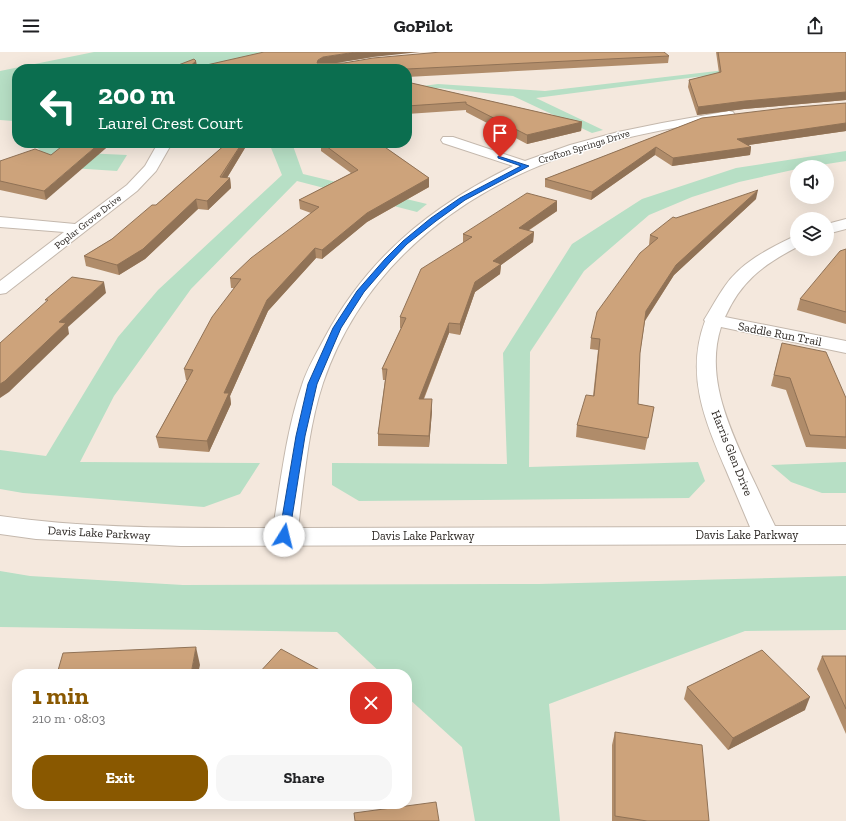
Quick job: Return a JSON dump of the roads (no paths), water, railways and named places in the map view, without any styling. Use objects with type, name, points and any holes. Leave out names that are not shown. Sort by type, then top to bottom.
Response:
[{"type":"street","name":"Crofton Springs Drive","points":[[284,536],[301,436],[313,384],[337,328],[357,297],[387,260],[405,243],[462,199],[526,166],[553,155],[608,138],[684,122],[745,113]]},
{"type":"street","points":[[448,140],[526,166]]},
{"type":"street","name":"Poplar Grove Drive","points":[[0,289],[132,188],[150,168],[162,148]]},
{"type":"street","points":[[0,222],[80,229]]},
{"type":"street","points":[[834,227],[846,224]]},
{"type":"street","name":"Harris Glen Drive","points":[[766,535],[717,421],[707,381],[707,351],[713,320],[724,299],[737,282],[749,271],[776,252],[790,245]]},
{"type":"street","name":"Saddle Run Trail","points":[[713,320],[846,347]]},
{"type":"street","name":"Davis Lake Parkway","points":[[0,524],[36,530],[174,537],[846,535]]}]
